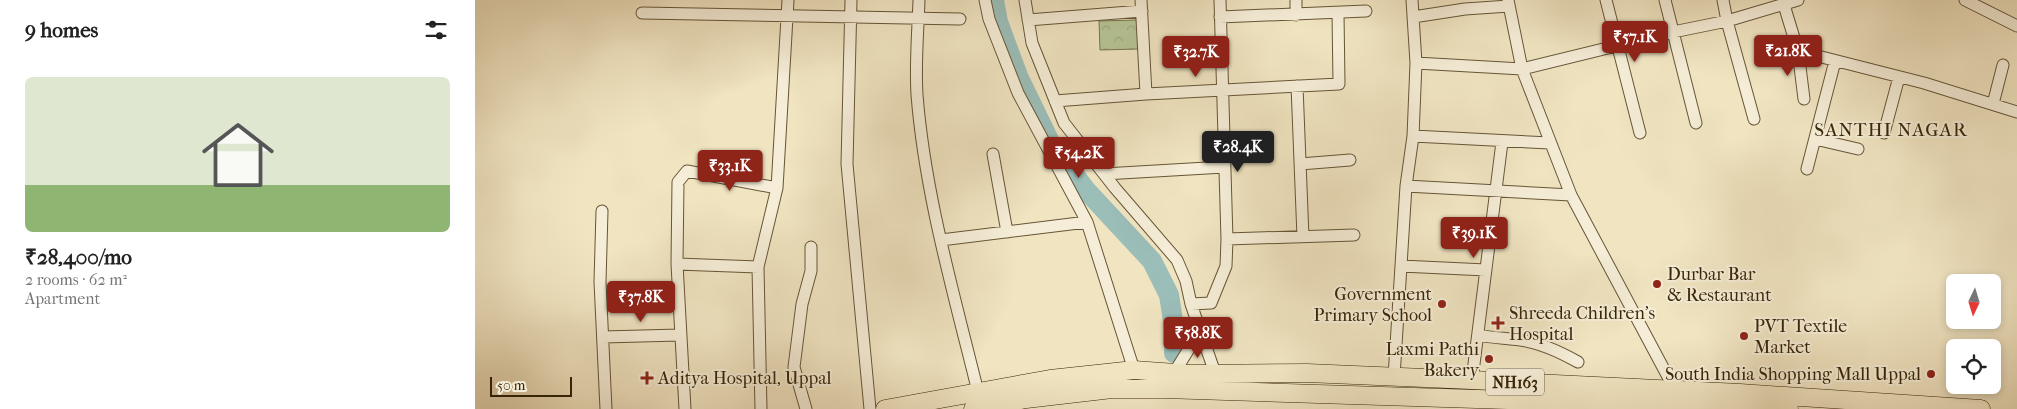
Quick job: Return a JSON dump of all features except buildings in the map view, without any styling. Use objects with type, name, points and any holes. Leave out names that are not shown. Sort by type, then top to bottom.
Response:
[{"type":"highway","name":"NH163","points":[[885,409],[1050,379],[1134,370],[1472,380],[1673,401],[1789,409]]},
{"type":"highway","name":"NH163","points":[[973,409],[1026,399],[1111,389],[1271,391],[1545,405],[1673,401],[1981,409]]},
{"type":"street","points":[[761,409],[758,267],[777,188],[788,0]]},
{"type":"street","points":[[851,0],[847,164],[870,409]]},
{"type":"street","points":[[919,0],[916,57],[917,94],[926,165],[941,240],[978,392]]},
{"type":"street","points":[[985,0],[989,19],[1018,93],[1087,222],[1134,370]]},
{"type":"street","points":[[1025,0],[1032,43],[1064,123],[1104,174],[1177,260],[1186,280],[1191,304],[1215,373]]},
{"type":"street","points":[[1191,304],[1211,303],[1225,271],[1227,239],[1220,0]]},
{"type":"street","points":[[1296,0],[1296,15]]},
{"type":"street","points":[[1394,377],[1400,335],[1401,266],[1406,186],[1413,136],[1416,63],[1412,0]]},
{"type":"street","points":[[1605,0],[1640,133]]},
{"type":"street","points":[[1665,0],[1696,123]]},
{"type":"street","points":[[1723,0],[1754,119]]},
{"type":"street","points":[[1416,63],[1522,69],[1673,32],[1727,21],[1798,0]]},
{"type":"street","points":[[1965,0],[2017,26]]},
{"type":"street","points":[[1413,18],[1509,3],[1522,69],[1571,195],[1673,401]]},
{"type":"street","points":[[1784,5],[1798,51],[1804,99]]},
{"type":"street","points":[[1028,20],[1141,6],[1146,94]]},
{"type":"street","points":[[1220,17],[1366,11]]},
{"type":"street","points":[[642,13],[960,19]]},
{"type":"street","points":[[1055,101],[1146,94],[1339,84],[1338,13]]},
{"type":"street","points":[[1798,51],[1955,92],[2017,112]]},
{"type":"street","points":[[1807,169],[1835,61]]},
{"type":"street","points":[[1993,104],[2003,65]]},
{"type":"street","points":[[1884,133],[1899,77]]},
{"type":"street","points":[[1297,86],[1303,237]]},
{"type":"street","points":[[1413,136],[1550,143]]},
{"type":"street","points":[[1815,139],[1859,149]]},
{"type":"street","points":[[1472,380],[1475,343],[1502,142]]},
{"type":"street","points":[[993,154],[1007,232]]},
{"type":"street","points":[[1300,164],[1350,160]]},
{"type":"street","points":[[1104,174],[1224,167]]},
{"type":"street","points":[[685,409],[679,335],[677,264],[678,182],[687,171],[777,188]]},
{"type":"street","points":[[1406,186],[1571,195]]},
{"type":"street","points":[[602,211],[600,282],[606,409]]},
{"type":"street","points":[[941,240],[1087,222]]},
{"type":"street","points":[[1227,239],[1354,235]]},
{"type":"street","points":[[806,409],[793,367],[802,304],[811,271],[811,247]]},
{"type":"street","points":[[677,264],[758,267]]},
{"type":"street","points":[[1401,266],[1486,270]]},
{"type":"street","points":[[1173,372],[1200,331]]},
{"type":"street","points":[[603,337],[679,335]]},
{"type":"street","points":[[1475,343],[1500,339],[1522,340],[1563,353],[1578,362]]},
{"type":"green space","points":[[1137,20],[1138,49],[1100,50],[1099,21]]},
{"type":"waterway","points":[[994,0],[998,22],[1018,76],[1051,144],[1086,190],[1152,261],[1169,295],[1174,327],[1174,353]]},
{"type":"place","name":"Durbar Bar & Restaurant","points":[[1657,284]]},
{"type":"place","name":"Government Primary School","points":[[1442,304]]},
{"type":"place","name":"Shreeda Children's Hospital","points":[[1498,323]]},
{"type":"place","name":"PVT Textile Market","points":[[1744,336]]},
{"type":"place","name":"Laxmi Pathi Bakery","points":[[1489,359]]},
{"type":"place","name":"South India Shopping Mall Uppal","points":[[1931,374]]},
{"type":"place","name":"Aditya Hospital, Uppal","points":[[647,378]]},
{"type":"district","name":"SANTHI NAGAR","points":[[1891,129]]}]
